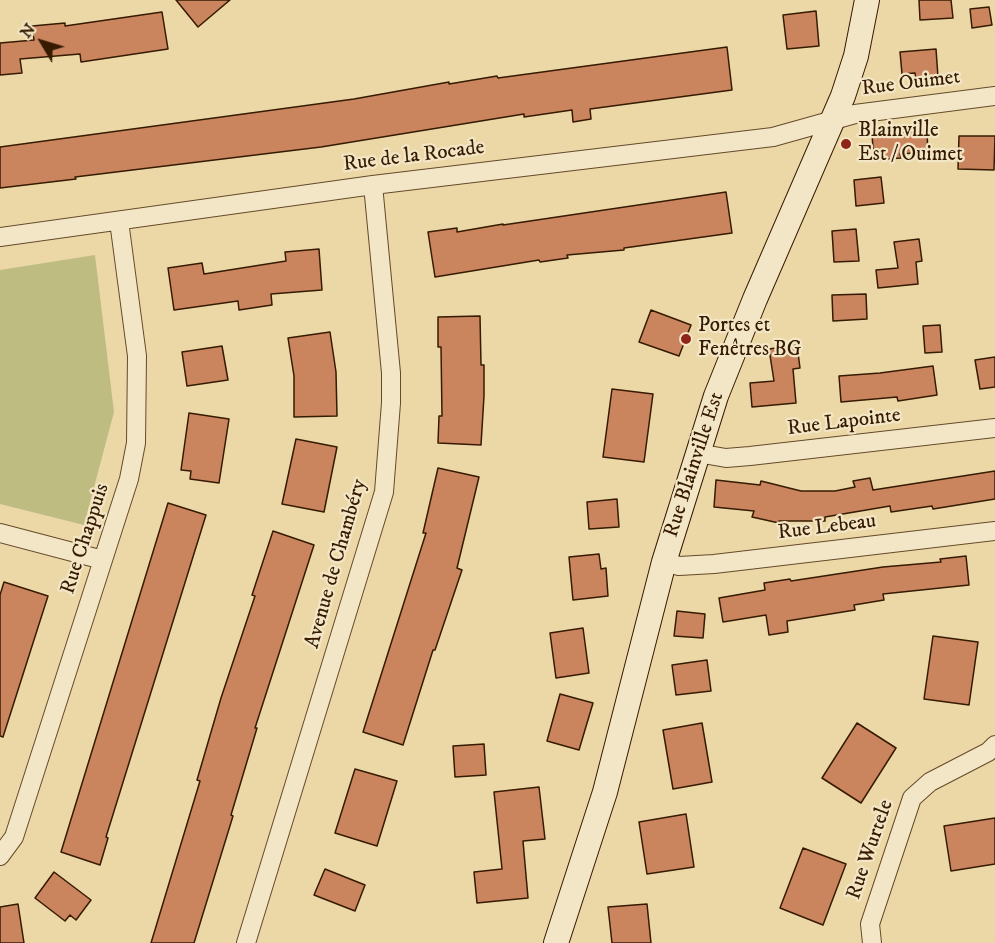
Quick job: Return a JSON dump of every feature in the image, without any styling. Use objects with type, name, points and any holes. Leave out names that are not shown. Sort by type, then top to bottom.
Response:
[{"type":"street","name":"Rue Blainville Est","points":[[556,943],[605,792],[664,562],[716,396],[833,119],[856,56],[867,0]]},
{"type":"street","name":"Rue Ouimet","points":[[833,119],[863,112],[995,96]]},
{"type":"street","name":"Rue de la Rocade","points":[[0,237],[373,184],[773,137],[833,119]]},
{"type":"street","name":"Avenue de Chambéry","points":[[246,943],[384,492],[391,373],[373,184]]},
{"type":"street","name":"Rue Chappuis","points":[[0,856],[14,837],[129,479],[136,443],[137,356],[119,221]]},
{"type":"street","name":"Rue Lapointe","points":[[698,453],[726,458],[750,456],[995,428]]},
{"type":"street","name":"Rue Lebeau","points":[[664,562],[679,566],[714,564],[995,531]]},
{"type":"street","points":[[0,533],[103,560]]},
{"type":"street","name":"Rue Wurtele","points":[[873,943],[870,924],[912,798],[930,782],[988,752],[995,745]]},
{"type":"shaded area","points":[[95,255],[114,412],[84,525],[0,504],[0,270]]},
{"type":"building","points":[[176,0],[230,0],[198,27]]},
{"type":"building","points":[[919,0],[951,0],[953,18],[920,20]]},
{"type":"building","points":[[989,7],[992,25],[972,28],[970,9]]},
{"type":"building","points":[[816,11],[819,46],[787,49],[783,15]]},
{"type":"building","points":[[162,12],[168,49],[81,62],[80,54],[20,59],[22,73],[0,75],[0,43],[34,40],[32,26],[65,23],[65,26]]},
{"type":"building","points":[[727,47],[732,90],[590,109],[591,119],[573,122],[572,110],[524,117],[524,114],[321,147],[0,188],[0,147],[354,99],[449,82],[449,84],[497,76],[498,78]]},
{"type":"building","points":[[936,49],[938,77],[916,79],[915,73],[902,74],[900,52]]},
{"type":"building","points":[[927,133],[928,152],[900,154],[901,158],[874,160],[872,135]]},
{"type":"building","points":[[959,136],[995,136],[994,170],[958,169]]},
{"type":"building","points":[[881,177],[884,203],[856,206],[854,180]]},
{"type":"building","points":[[726,192],[732,233],[624,248],[624,250],[567,255],[568,258],[540,262],[539,260],[435,277],[428,232],[457,228],[457,232]]},
{"type":"building","points":[[856,229],[859,261],[834,262],[832,231]]},
{"type":"building","points":[[919,239],[922,261],[916,262],[918,284],[878,288],[876,270],[898,268],[894,242]]},
{"type":"building","points":[[319,249],[322,290],[271,294],[272,305],[239,310],[238,301],[174,310],[168,268],[202,263],[204,274],[286,261],[285,252]]},
{"type":"building","points":[[866,294],[867,319],[833,321],[832,295]]},
{"type":"building","points":[[651,310],[691,325],[679,356],[639,342]]},
{"type":"building","points":[[480,316],[481,365],[484,365],[481,445],[438,443],[439,416],[442,416],[438,317]]},
{"type":"building","points":[[940,325],[942,352],[925,353],[923,326]]},
{"type":"building","points":[[330,332],[336,372],[337,416],[294,417],[294,376],[288,338]]},
{"type":"building","points":[[797,345],[800,368],[793,369],[796,403],[752,407],[750,383],[774,381],[769,349]]},
{"type":"building","points":[[222,346],[228,380],[187,386],[182,352]]},
{"type":"building","points":[[995,357],[995,387],[980,389],[975,360]]},
{"type":"building","points":[[933,366],[937,395],[898,401],[897,397],[841,402],[839,376]]},
{"type":"building","points":[[612,389],[653,394],[644,462],[603,457]]},
{"type":"building","points":[[189,413],[229,419],[219,483],[190,479],[191,471],[181,470]]},
{"type":"building","points":[[296,439],[337,447],[324,512],[282,504]]},
{"type":"building","points":[[438,468],[479,477],[457,568],[462,570],[435,650],[433,650],[403,745],[363,732],[426,533],[423,533]]},
{"type":"building","points":[[995,471],[995,499],[933,509],[932,506],[891,512],[890,506],[825,517],[825,521],[779,521],[779,523],[752,517],[754,511],[714,507],[716,480],[760,485],[761,481],[801,491],[835,491],[855,487],[853,481],[870,478],[873,490]]},
{"type":"building","points":[[617,499],[619,527],[589,529],[587,502]]},
{"type":"building","points":[[168,503],[206,515],[106,837],[108,838],[100,865],[61,852]]},
{"type":"building","points":[[273,531],[314,545],[255,728],[257,728],[231,815],[233,816],[194,943],[151,943],[200,781],[197,780],[221,698],[255,596],[252,595]]},
{"type":"building","points":[[599,554],[601,569],[606,568],[608,596],[573,600],[569,557]]},
{"type":"building","points":[[966,556],[969,585],[883,594],[884,600],[854,605],[855,610],[787,621],[788,632],[769,635],[766,615],[723,622],[719,598],[765,590],[764,583],[883,567],[941,562],[940,559]]},
{"type":"building","points":[[4,582],[48,596],[3,737],[0,736],[0,595]]},
{"type":"building","points":[[677,611],[705,614],[703,638],[674,636]]},
{"type":"building","points":[[583,628],[589,673],[556,678],[550,633]]},
{"type":"building","points":[[933,636],[978,642],[969,705],[924,699]]},
{"type":"building","points":[[707,660],[711,691],[676,695],[672,665]]},
{"type":"building","points":[[560,694],[593,703],[579,750],[547,741]]},
{"type":"building","points":[[702,723],[712,782],[673,789],[663,730]]},
{"type":"building","points":[[857,723],[896,748],[861,803],[822,778]]},
{"type":"building","points":[[484,744],[486,775],[455,777],[453,746]]},
{"type":"building","points":[[355,769],[397,781],[377,846],[335,833]]},
{"type":"building","points":[[539,787],[545,839],[523,841],[528,898],[477,903],[474,872],[502,869],[494,792]]},
{"type":"building","points":[[686,814],[694,867],[647,874],[639,822]]},
{"type":"building","points":[[995,818],[995,864],[951,871],[944,826]]},
{"type":"building","points":[[803,848],[846,864],[823,925],[780,908]]},
{"type":"building","points":[[325,869],[365,885],[355,911],[314,895]]},
{"type":"building","points":[[54,872],[91,900],[76,920],[70,915],[65,921],[35,898]]},
{"type":"building","points":[[18,904],[24,943],[0,943],[0,907]]},
{"type":"building","points":[[647,904],[651,943],[612,943],[608,907]]},
{"type":"place","name":"Blainville Est / Ouimet","points":[[846,144]]},
{"type":"place","name":"Portes et Fenêtres BG","points":[[686,339]]}]
